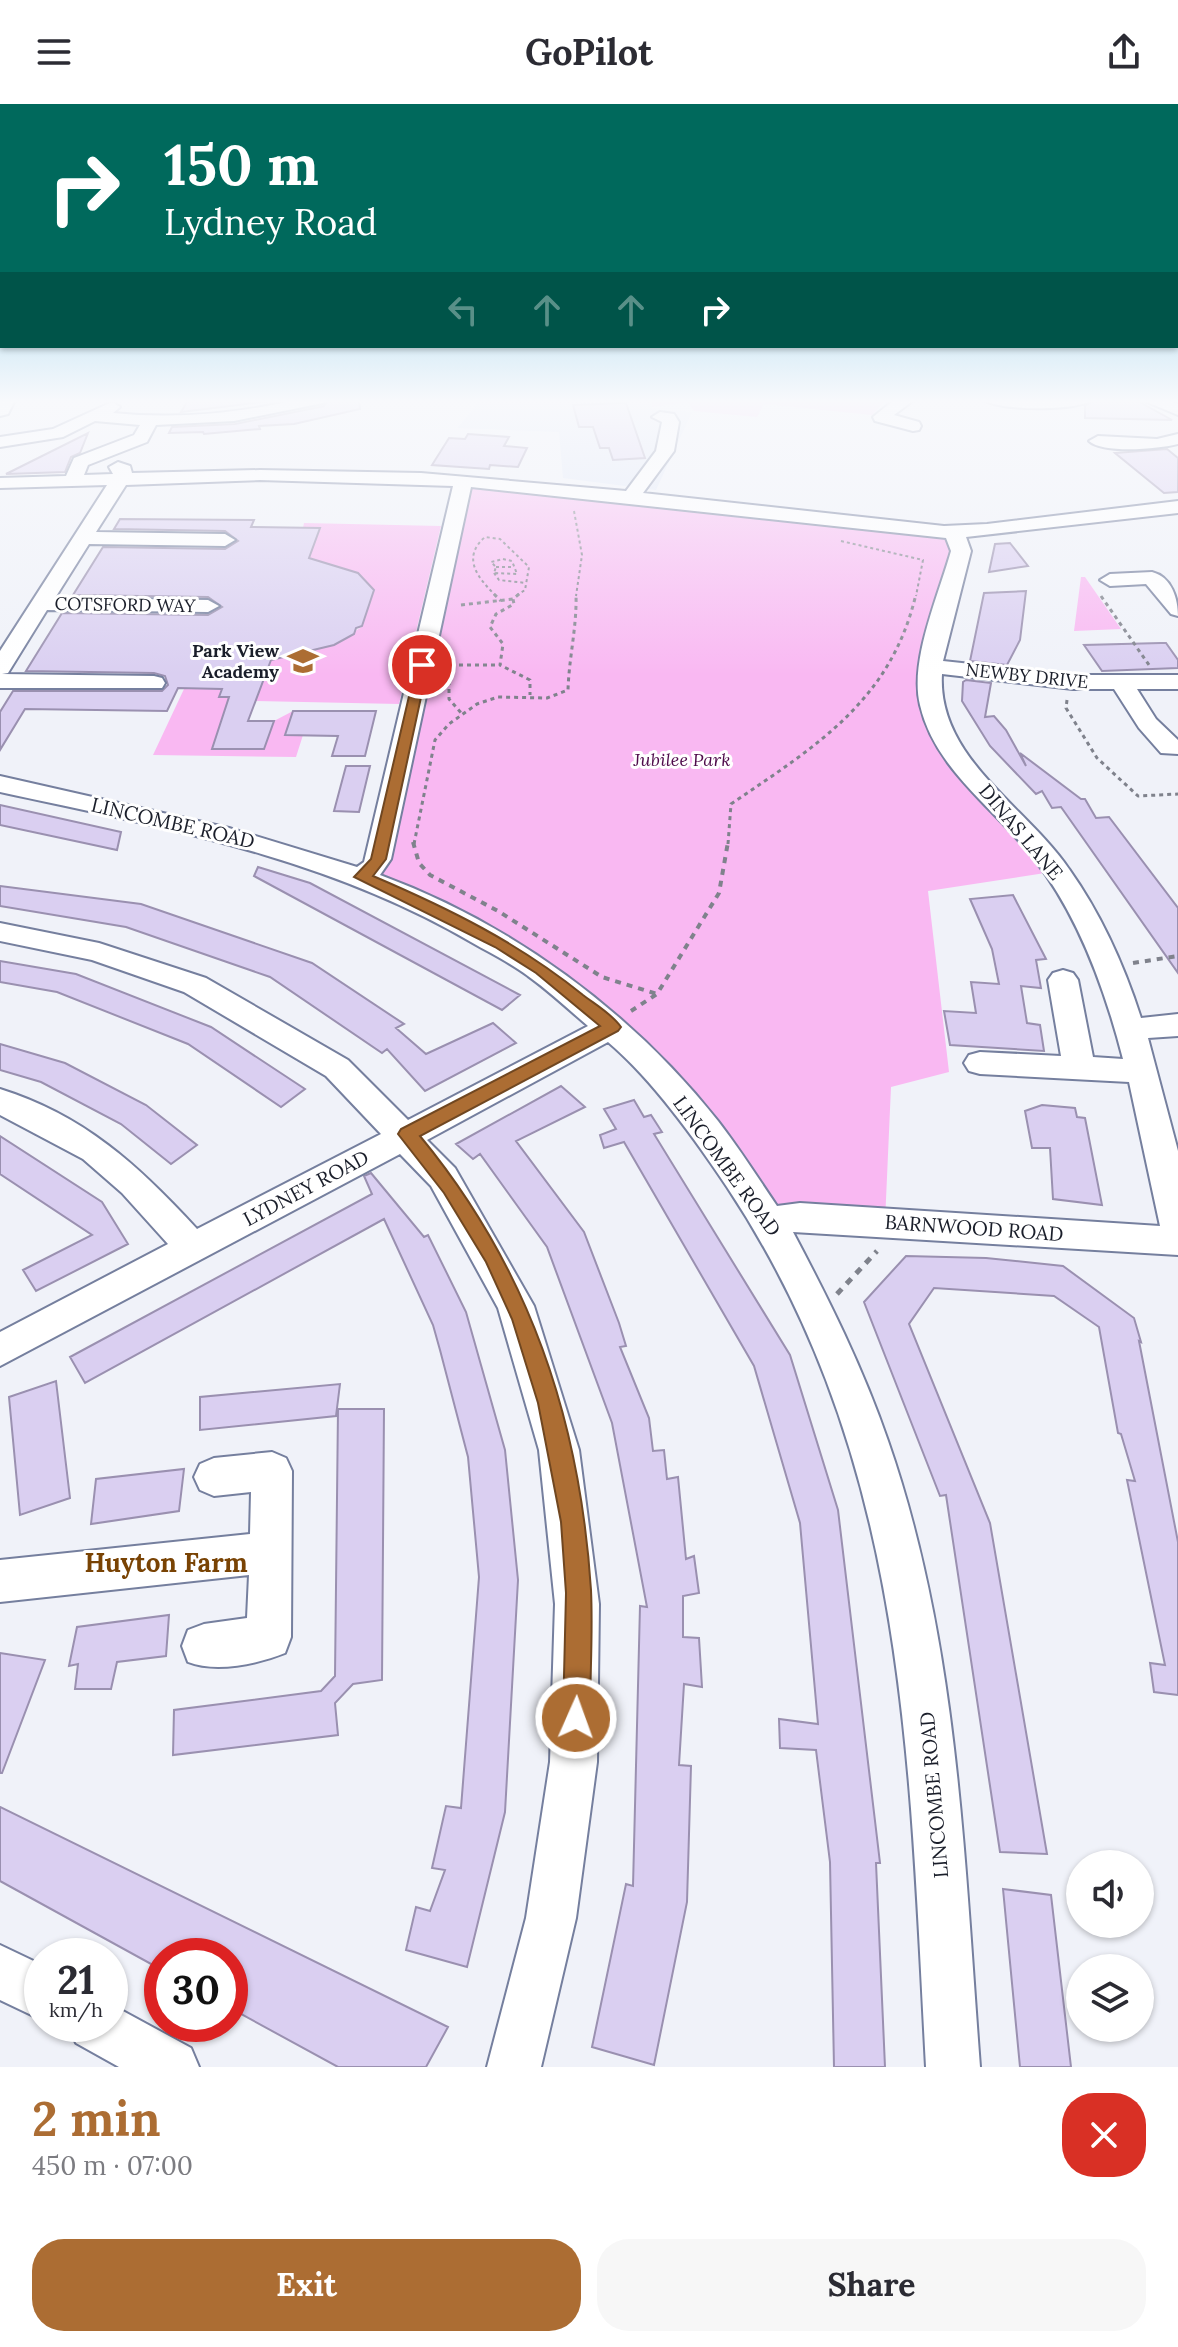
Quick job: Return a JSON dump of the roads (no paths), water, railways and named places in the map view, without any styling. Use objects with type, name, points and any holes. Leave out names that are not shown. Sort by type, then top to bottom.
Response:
[{"type":"street","points":[[0,668],[112,492]]},
{"type":"street","points":[[362,877],[376,865],[378,859],[461,492]]},
{"type":"street","points":[[521,492],[577,502],[630,498],[921,532],[954,532],[1178,507]]},
{"type":"street","points":[[630,498],[635,492]]},
{"type":"street","name":"DINAS LANE","points":[[954,532],[961,551],[932,666],[930,702],[942,734],[964,767],[1007,810],[1058,871],[1100,944],[1132,1029],[1178,1226]]},
{"type":"street","points":[[83,538],[225,540]]},
{"type":"street","points":[[1110,580],[1152,578],[1178,610]]},
{"type":"street","name":"COTSFORD WAY","points":[[41,604],[208,606]]},
{"type":"street","name":"NEWBY DRIVE","points":[[932,666],[1068,682],[1170,683]]},
{"type":"street","points":[[0,681],[154,683]]},
{"type":"street","points":[[1122,684],[1170,748],[1178,747]]},
{"type":"street","name":"LINCOMBE ROAD","points":[[0,784],[260,842],[362,877],[433,908],[501,943],[542,970],[610,1025],[692,1112],[770,1221],[819,1313],[870,1439],[898,1542],[930,1738],[953,2067]]},
{"type":"street","points":[[0,932],[118,957],[231,1001],[310,1046],[366,1091],[408,1134],[444,1178],[472,1219],[518,1309],[549,1403],[573,1522],[579,1651],[571,1789],[547,1940],[514,2067]]},
{"type":"street","points":[[1063,980],[1079,1068]]},
{"type":"street","name":"LYDNEY ROAD","points":[[0,1350],[610,1025]]},
{"type":"street","points":[[1132,1029],[1178,1025]]},
{"type":"street","points":[[980,1063],[1143,1071]]},
{"type":"street","points":[[0,1101],[94,1150],[130,1180],[193,1248]]},
{"type":"street","name":"BARNWOOD ROAD","points":[[770,1221],[800,1217],[1178,1241]]},
{"type":"street","points":[[204,1646],[269,1637],[272,1471],[214,1477]]},
{"type":"street","points":[[0,1581],[271,1552]]},
{"type":"street","points":[[0,1971],[24,1984]]},
{"type":"street","points":[[127,2042],[172,2067]]},
{"type":"place","name":"Park View Academy","points":[[303,661]]},
{"type":"district","name":"Huyton Farm","points":[[166,1563]]},
{"type":"park label","name":"Jubilee Park","points":[[682,760]]}]
